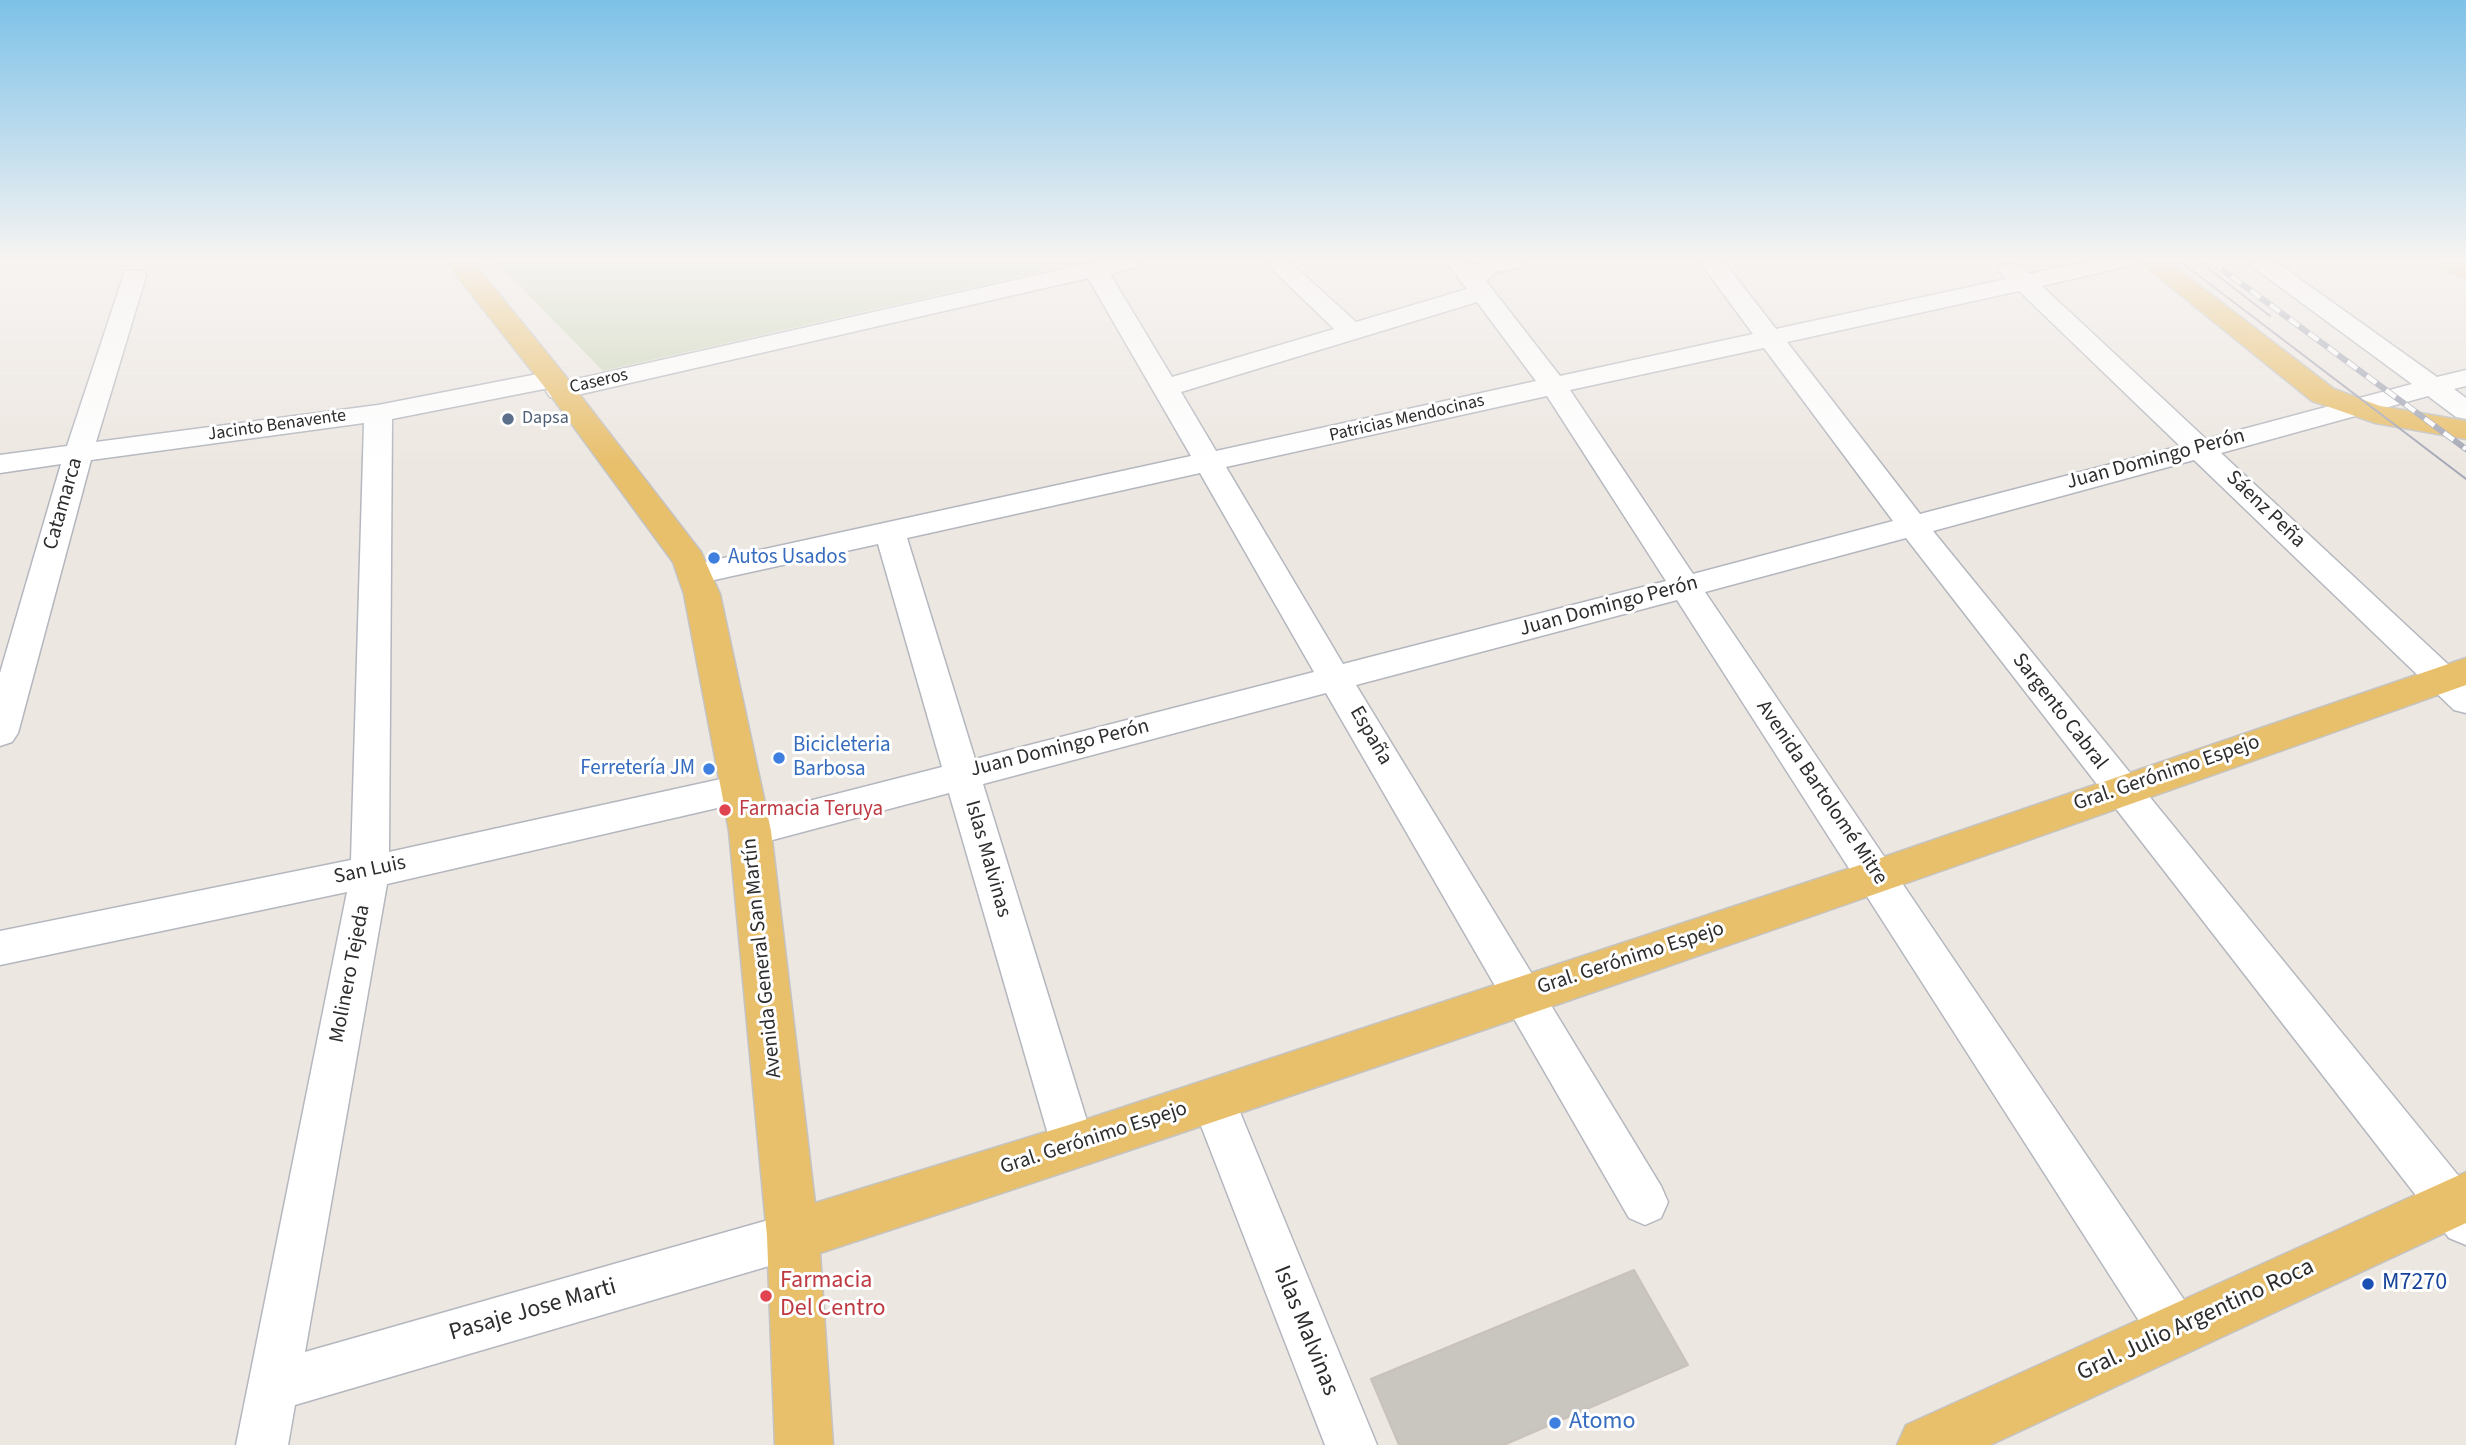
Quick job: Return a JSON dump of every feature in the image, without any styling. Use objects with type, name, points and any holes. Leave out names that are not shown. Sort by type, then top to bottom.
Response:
[{"type":"main road","name":"Avenida General San Martín","points":[[513,329],[689,560],[696,574],[745,810],[793,1236],[804,1445]]},
{"type":"main road","points":[[2239,329],[2323,395],[2348,408],[2466,430]]},
{"type":"main road","name":"Gral. Gerónimo Espejo","points":[[793,1236],[1072,1147],[1877,877],[2120,790],[2458,684]]},
{"type":"main road","name":"Gral. Julio Argentino Roca","points":[[1926,1445],[2175,1331],[2461,1207]]},
{"type":"street","name":"Catamarca","points":[[0,733],[79,453],[117,329]]},
{"type":"street","name":"Caseros","points":[[557,385],[815,329]]},
{"type":"street","name":"España","points":[[1131,329],[1337,678],[1518,996],[1645,1202]]},
{"type":"street","points":[[1166,388],[1355,329]]},
{"type":"street","name":"Avenida Bartolomé Mitre","points":[[1516,329],[1620,481],[1685,587],[2175,1331]]},
{"type":"street","name":"Sargento Cabral","points":[[1765,329],[1912,524],[2120,790],[2461,1207]]},
{"type":"street","name":"Patricias Mendocinas","points":[[696,574],[1806,329]]},
{"type":"street","name":"Sáenz Peña","points":[[2074,329],[2458,684]]},
{"type":"street","points":[[2354,329],[2466,411]]},
{"type":"street","name":"Juan Domingo Perón","points":[[745,810],[962,774],[1685,587],[1912,524],[2466,378]]},
{"type":"street","name":"Jacinto Benavente","points":[[0,464],[378,413],[557,385]]},
{"type":"street","name":"Molinero Tejeda","points":[[262,1445],[370,872],[378,413]]},
{"type":"street","name":"Islas Malvinas","points":[[890,532],[1072,1147]]},
{"type":"street","name":"San Luis","points":[[0,948],[370,872],[745,810]]},
{"type":"street","name":"Islas Malvinas","points":[[1213,1100],[1351,1445]]},
{"type":"street","name":"Pasaje Jose Marti","points":[[273,1386],[793,1236]]},
{"type":"green space","points":[[562,329],[786,329],[603,371]]},
{"type":"building","points":[[1634,1270],[1688,1365],[1504,1445],[1399,1445],[1371,1379]]},
{"type":"tram line","points":[[2270,329],[2466,479]]},
{"type":"railway","points":[[2304,329],[2466,449]]},
{"type":"place","name":"Dapsa","points":[[508,419]]},
{"type":"place","name":"Autos Usados","points":[[714,558]]},
{"type":"place","name":"Bicicleteria Barbosa","points":[[779,758]]},
{"type":"place","name":"Ferretería JM","points":[[709,769]]},
{"type":"place","name":"Farmacia Teruya","points":[[725,810]]},
{"type":"place","name":"M7270","points":[[2368,1284]]},
{"type":"place","name":"Farmacia Del Centro","points":[[766,1296]]},
{"type":"place","name":"Atomo","points":[[1555,1423]]}]
